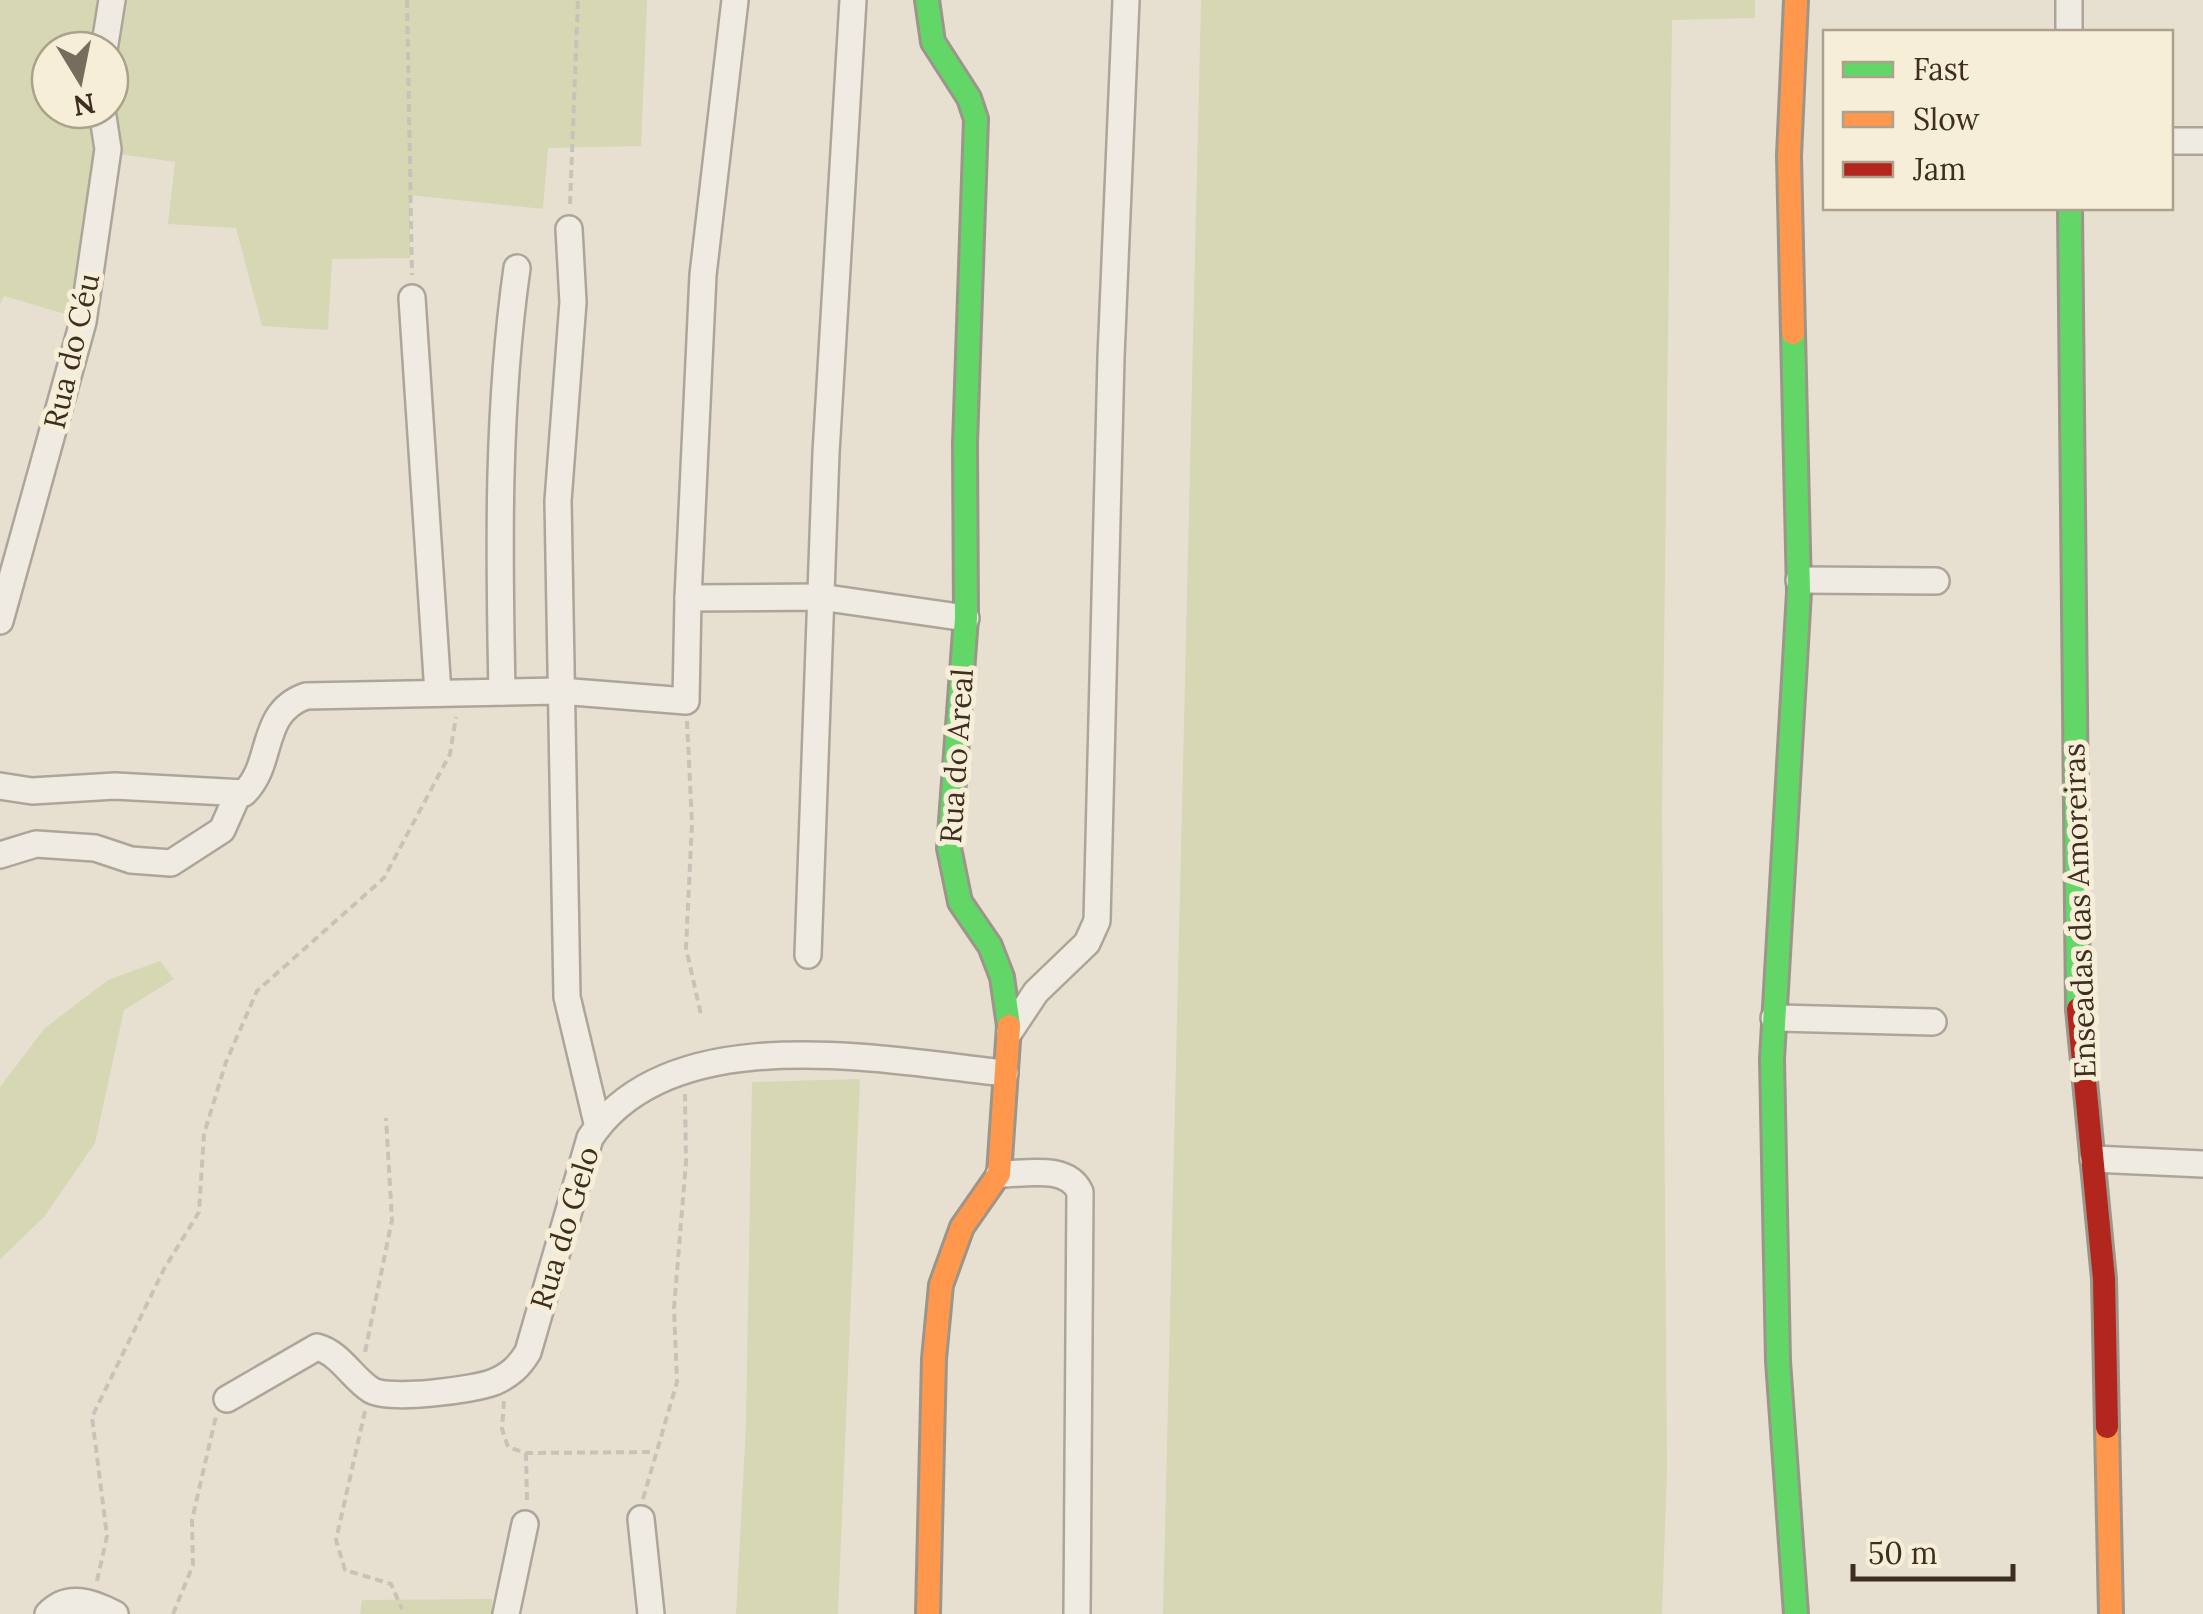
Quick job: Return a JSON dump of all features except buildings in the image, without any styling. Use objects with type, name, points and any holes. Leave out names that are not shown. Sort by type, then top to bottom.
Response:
[{"type":"street","points":[[107,30],[112,0]]},
{"type":"street","points":[[0,855],[36,844],[95,848],[132,860],[171,864],[222,830],[246,787],[272,722],[293,701],[323,695],[560,691],[686,701],[703,275],[736,0]]},
{"type":"street","points":[[808,955],[820,596],[853,0]]},
{"type":"street","name":"Rua do Areal","points":[[927,0],[932,42],[969,98],[976,119],[965,444],[966,618],[950,848],[953,882],[996,962],[1010,1030],[999,1174]]},
{"type":"street","points":[[1010,1030],[1044,984],[1087,943],[1098,921],[1111,357],[1126,0]]},
{"type":"street","points":[[1796,0],[1790,156],[1798,580],[1789,818],[1774,1018],[1778,1360],[1796,1614]]},
{"type":"street","points":[[2069,0],[2069,30]]},
{"type":"street","name":"Rua do Céu","points":[[0,621],[4,587],[86,305],[108,149],[105,130]]},
{"type":"street","points":[[2173,141],[2203,141]]},
{"type":"street","name":"Enseadas das Amoreiras","points":[[2070,210],[2078,1006],[2104,1279],[2111,1614]]},
{"type":"street","points":[[569,229],[573,302],[558,500],[567,997],[598,1126]]},
{"type":"street","points":[[502,692],[499,516],[505,353],[517,268]]},
{"type":"street","points":[[412,298],[449,693]]},
{"type":"street","points":[[1798,580],[1936,580]]},
{"type":"street","points":[[688,598],[820,596],[966,618]]},
{"type":"street","points":[[0,786],[32,790],[246,787]]},
{"type":"street","points":[[1774,1018],[1933,1022]]},
{"type":"street","name":"Rua do Gelo","points":[[506,1376],[528,1352],[578,1175],[598,1126],[624,1100],[684,1074],[756,1055],[812,1052],[1005,1073]]},
{"type":"street","points":[[2093,1160],[2203,1164]]},
{"type":"street","points":[[928,1614],[934,1359],[942,1285],[962,1227],[999,1174],[1062,1174],[1074,1180],[1080,1192],[1078,1614]]},
{"type":"street","points":[[227,1399],[317,1348],[328,1352],[371,1390],[389,1395],[490,1384],[506,1376]]},
{"type":"street","points":[[640,1518],[651,1614]]},
{"type":"street","points":[[506,1614],[525,1524]]},
{"type":"street","points":[[48,1614],[65,1601],[114,1614]]},
{"type":"path","points":[[408,0],[412,298]]},
{"type":"path","points":[[569,229],[578,0]]},
{"type":"path","points":[[88,1604],[107,1536],[92,1417],[164,1270],[199,1212],[204,1134],[226,1062],[258,991],[384,878],[450,754],[449,693]]},
{"type":"path","points":[[686,701],[692,824],[686,948],[701,1015]]},
{"type":"path","points":[[640,1518],[654,1452],[677,1382],[674,1308],[686,1162],[684,1074]]},
{"type":"path","points":[[506,1376],[502,1429],[508,1448],[526,1452],[654,1452]]},
{"type":"path","points":[[173,1614],[193,1565],[192,1520],[218,1406],[227,1399]]},
{"type":"path","points":[[525,1524],[526,1452]]},
{"type":"green space","points":[[0,0],[647,0],[641,146],[548,148],[543,209],[410,195],[410,258],[332,259],[328,330],[262,326],[236,228],[168,224],[175,162],[99,151],[72,316],[4,296],[0,304]]},
{"type":"green space","points":[[1201,0],[1755,0],[1755,18],[1672,20],[1662,810],[1667,1470],[1662,1614],[1163,1614]]},
{"type":"green space","points":[[160,961],[174,979],[124,1010],[95,1143],[44,1217],[0,1259],[0,1087],[45,1028],[108,980]]},
{"type":"green space","points":[[860,1079],[838,1614],[736,1614],[746,1425],[752,1082]]},
{"type":"green space","points":[[492,1599],[492,1614],[360,1614],[362,1600]]},
{"type":"traffic: fast","points":[[927,0],[933,42],[969,98],[976,119],[965,444],[966,618],[949,848],[960,902],[990,946],[1002,977],[1009,1026]]},
{"type":"traffic: fast","points":[[2070,210],[2078,1009]]},
{"type":"traffic: fast","points":[[1793,333],[1799,592],[1772,1059],[1778,1361],[1796,1614]]},
{"type":"traffic: slow","points":[[1793,333],[1789,156],[1796,0]]},
{"type":"traffic: slow","points":[[928,1614],[934,1359],[941,1285],[962,1227],[999,1174],[1009,1026]]},
{"type":"traffic: slow","points":[[2107,1427],[2111,1614]]},
{"type":"traffic: jam","points":[[2078,1009],[2104,1279],[2107,1427]]}]
